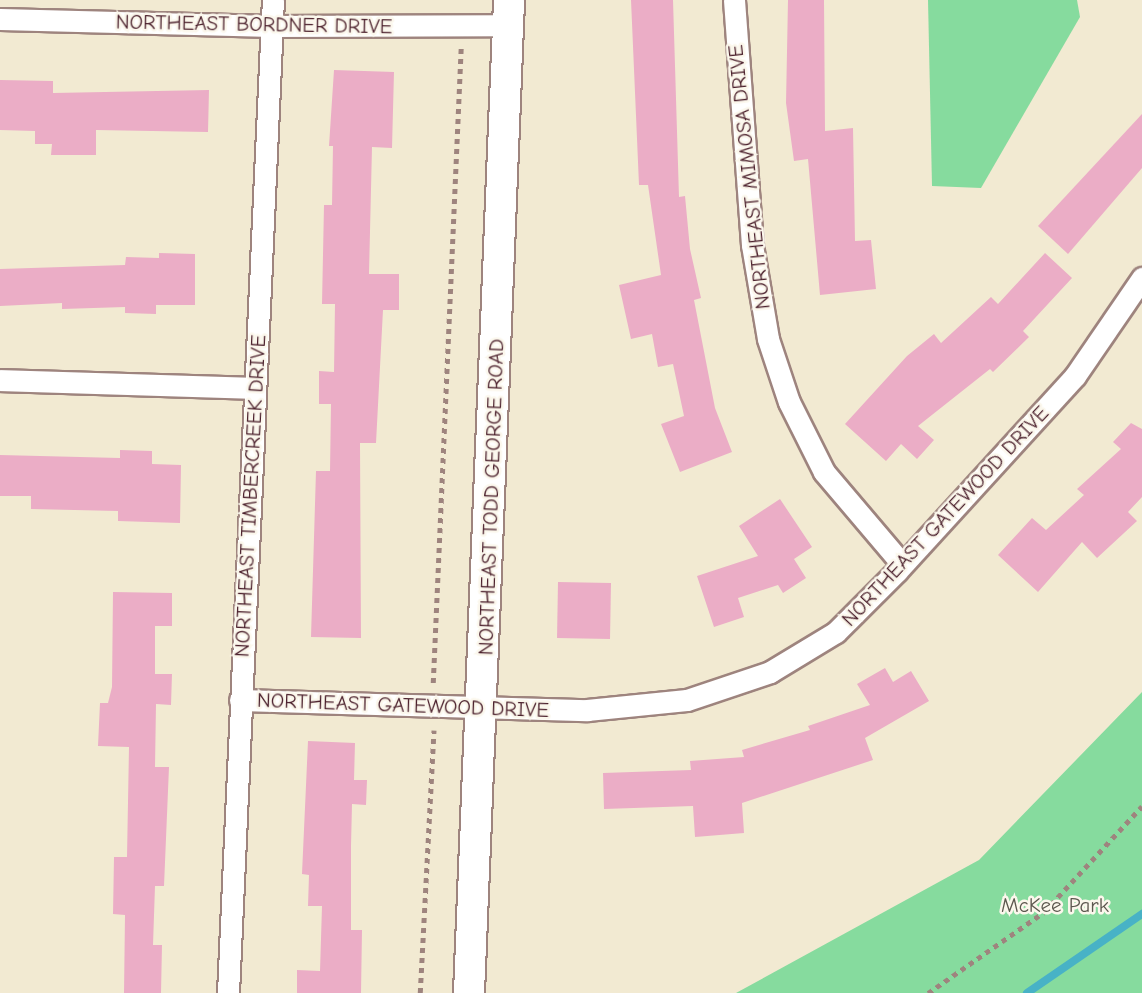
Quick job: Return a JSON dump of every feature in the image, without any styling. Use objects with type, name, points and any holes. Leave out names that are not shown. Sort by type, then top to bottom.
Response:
[{"type":"main road","name":"NORTHEAST TODD GEORGE ROAD","points":[[469,993],[484,708],[508,12]]},
{"type":"street","name":"NORTHEAST TIMBERCREEK DRIVE","points":[[228,993],[273,0]]},
{"type":"street","name":"NORTHEAST MIMOSA DRIVE","points":[[734,0],[752,245],[768,339],[789,402],[824,472],[902,564]]},
{"type":"street","name":"NORTHEAST BORDNER DRIVE","points":[[0,19],[272,26],[508,12]]},
{"type":"street","name":"NORTHEAST GATEWOOD DRIVE","points":[[240,700],[484,708],[643,706],[736,686],[770,672],[836,632],[902,564],[1074,376],[1142,278]]},
{"type":"street","points":[[0,380],[255,388]]},
{"type":"path","points":[[420,993],[460,57]]},
{"type":"path","points":[[928,993],[1044,912],[1142,806]]},
{"type":"green space","points":[[928,0],[1077,0],[1080,17],[981,188],[932,186]]},
{"type":"green space","name":"McKee Park","points":[[1142,692],[1142,993],[736,993],[979,860]]},
{"type":"building","points":[[631,0],[673,0],[679,197],[685,196],[690,249],[701,298],[694,300],[715,408],[732,452],[680,472],[661,424],[684,416],[673,364],[658,367],[652,334],[631,339],[619,285],[661,275],[648,185],[639,185]]},
{"type":"building","points":[[788,0],[824,0],[825,131],[853,128],[855,241],[871,240],[876,289],[820,295],[808,159],[794,161],[786,103]]},
{"type":"building","points":[[334,70],[394,72],[392,148],[372,147],[369,274],[399,274],[399,310],[383,310],[376,443],[360,443],[361,638],[311,637],[316,471],[330,471],[331,404],[319,404],[319,371],[334,372],[335,304],[322,304],[324,205],[332,205],[333,146],[329,146]]},
{"type":"building","points":[[0,80],[53,81],[53,93],[209,90],[208,132],[96,130],[96,155],[51,155],[52,144],[35,144],[35,131],[0,130]]},
{"type":"building","points":[[1142,114],[1142,168],[1068,254],[1038,226]]},
{"type":"building","points":[[159,253],[195,254],[195,305],[156,305],[156,314],[125,313],[125,307],[62,309],[62,303],[0,306],[0,269],[125,265],[126,257],[159,258]]},
{"type":"building","points":[[1045,253],[1072,278],[1023,331],[1029,337],[993,372],[990,369],[918,426],[934,440],[917,459],[901,444],[886,461],[845,424],[907,356],[934,334],[941,343],[991,297],[998,304]]},
{"type":"building","points":[[1131,423],[1142,429],[1142,497],[1128,512],[1137,521],[1097,558],[1082,542],[1038,592],[998,555],[1032,518],[1046,530],[1084,495],[1077,489],[1121,449],[1113,442]]},
{"type":"building","points":[[120,450],[152,451],[152,464],[181,465],[180,523],[118,521],[118,511],[31,509],[31,496],[0,496],[0,455],[120,458]]},
{"type":"building","points":[[780,499],[812,547],[794,559],[806,578],[783,593],[778,585],[738,598],[744,617],[714,627],[697,576],[758,556],[739,526]]},
{"type":"building","points":[[558,582],[611,583],[610,639],[557,638]]},
{"type":"building","points":[[113,592],[172,593],[172,626],[155,626],[155,674],[172,674],[171,705],[156,704],[155,767],[169,767],[164,886],[155,886],[153,945],[162,945],[161,993],[124,993],[125,915],[113,914],[114,857],[127,857],[129,747],[98,746],[100,703],[108,703],[112,687]]},
{"type":"building","points":[[885,668],[893,682],[911,671],[929,701],[865,738],[873,760],[742,803],[744,833],[695,837],[693,806],[604,809],[603,773],[691,770],[690,761],[744,757],[742,750],[810,730],[808,726],[870,705],[857,684]]},
{"type":"building","points":[[308,741],[355,743],[354,780],[367,780],[366,805],[352,804],[351,930],[362,930],[361,993],[297,993],[297,970],[320,971],[322,906],[308,906],[309,875],[302,874]]},
{"type":"waterway","points":[[1027,993],[1142,914]]}]
